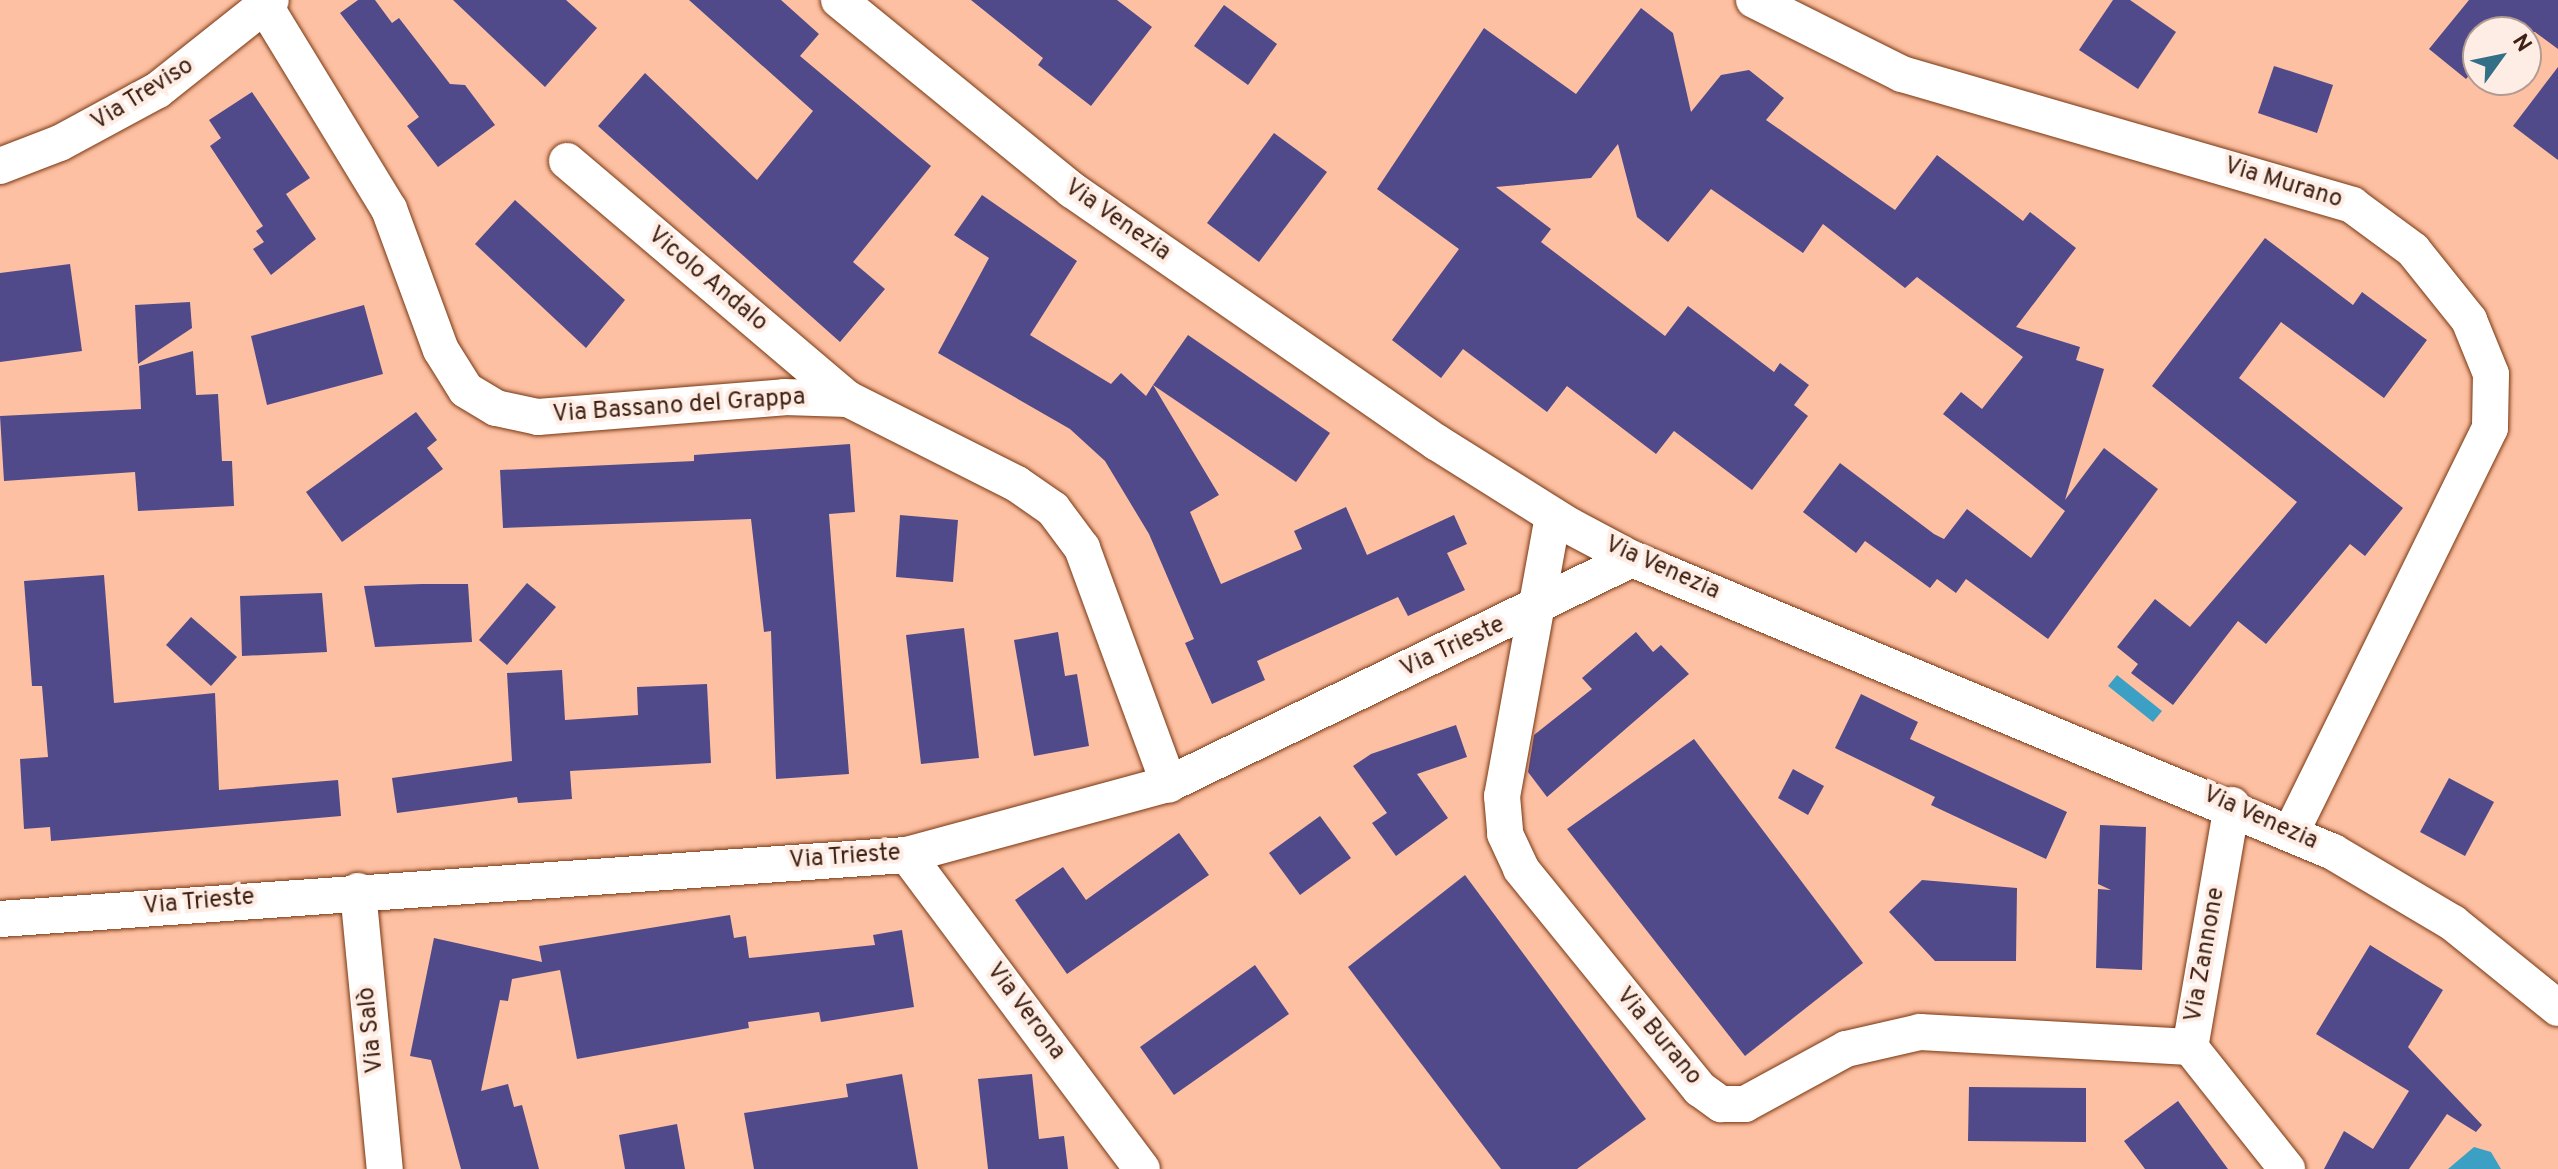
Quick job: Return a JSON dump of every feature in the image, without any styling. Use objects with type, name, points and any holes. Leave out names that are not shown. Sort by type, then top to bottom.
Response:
[{"type":"street","name":"Via Venezia","points":[[839,0],[1072,190],[1436,442],[1553,516],[1632,559],[2291,832],[2433,909],[2558,1008]]},
{"type":"street","name":"Via Murano","points":[[1754,0],[1902,74],[2352,205],[2413,250],[2469,320],[2491,374],[2490,428],[2291,832]]},
{"type":"street","name":"Via Treviso","points":[[0,166],[73,137],[158,90],[268,3]]},
{"type":"street","name":"Via Bassano del Grappa","points":[[268,3],[382,197],[441,350],[476,398],[538,417],[784,397],[848,399],[1017,484],[1062,518],[1086,558],[1169,784]]},
{"type":"street","name":"Vicolo Andalo","points":[[567,161],[848,399]]},
{"type":"street","name":"Via Burano","points":[[1553,516],[1502,796],[1508,844],[1521,869],[1711,1098],[1745,1104],[1846,1049],[1910,1033],[2190,1047]]},
{"type":"street","name":"Via Trieste","points":[[0,919],[358,891],[907,855],[1169,784],[1535,610],[1632,559]]},
{"type":"street","name":"Via Zannone","points":[[2232,805],[2190,1047],[2287,1169]]},
{"type":"street","name":"Via Verona","points":[[907,855],[1142,1169]]},
{"type":"street","name":"Via Salò","points":[[358,891],[385,1169]]},
{"type":"water","points":[[2117,675],[2162,711],[2153,722],[2108,686]]},
{"type":"water","points":[[2474,1147],[2491,1152],[2501,1169],[2448,1169]]},
{"type":"building","points":[[358,0],[375,0],[392,23],[399,18],[450,84],[465,85],[495,125],[438,167],[407,126],[419,117],[340,13]]},
{"type":"building","points":[[453,0],[566,0],[597,28],[545,87]]},
{"type":"building","points":[[689,0],[781,0],[819,34],[800,56],[931,166],[853,262],[885,289],[840,342],[598,126],[645,73],[757,180],[813,111]]},
{"type":"building","points":[[971,0],[1117,0],[1152,27],[1091,106],[1038,65],[1043,58]]},
{"type":"building","points":[[2113,0],[2130,0],[2176,32],[2138,89],[2079,50]]},
{"type":"building","points":[[2469,0],[2558,0],[2558,49],[2542,37],[2542,16],[2462,16],[2462,76],[2429,49]]},
{"type":"building","points":[[1224,5],[1277,44],[1248,85],[1194,46]]},
{"type":"building","points":[[1641,8],[1673,33],[1691,112],[1721,75],[1749,70],[1784,98],[1766,120],[1895,210],[1937,155],[2023,221],[2030,212],[2076,248],[2016,327],[2080,347],[2076,360],[2104,369],[2065,500],[2104,448],[2158,489],[2048,639],[1966,579],[1956,593],[1937,579],[1930,588],[1865,541],[1856,553],[1803,512],[1840,463],[1944,539],[1967,509],[2031,558],[2065,511],[1943,414],[1961,392],[1982,409],[2023,357],[1917,277],[1905,288],[1823,224],[1803,253],[1711,189],[1668,242],[1637,217],[1618,144],[1591,178],[1496,187],[1551,229],[1541,242],[1665,336],[1688,306],[1774,372],[1780,363],[1809,385],[1794,405],[1808,416],[1752,490],[1674,431],[1656,454],[1567,386],[1547,412],[1463,349],[1441,378],[1392,340],[1459,249],[1377,189],[1484,28],[1576,94]]},
{"type":"building","points":[[2274,66],[2333,85],[2317,133],[2258,113]]},
{"type":"building","points":[[2558,67],[2558,160],[2513,126],[2536,96],[2542,96],[2542,88]]},
{"type":"building","points":[[252,92],[310,178],[286,194],[316,239],[271,275],[253,249],[264,242],[256,231],[263,226],[210,146],[221,138],[209,120]]},
{"type":"building","points":[[1274,133],[1327,172],[1259,262],[1207,223]]},
{"type":"building","points":[[982,195],[1077,261],[1030,335],[1111,384],[1121,373],[1146,396],[1153,385],[1219,495],[1190,512],[1221,584],[1302,549],[1294,531],[1346,507],[1367,555],[1454,515],[1467,544],[1447,553],[1465,590],[1408,616],[1398,597],[1257,661],[1265,680],[1212,704],[1185,643],[1194,639],[1149,534],[1105,461],[1070,429],[938,353],[989,258],[954,235]]},
{"type":"building","points":[[515,200],[625,300],[586,348],[475,244]]},
{"type":"building","points":[[2265,238],[2353,305],[2362,292],[2427,340],[2384,398],[2281,322],[2239,378],[2403,508],[2365,556],[2350,544],[2266,644],[2238,621],[2173,705],[2131,673],[2138,664],[2117,647],[2155,599],[2190,627],[2297,502],[2152,386]]},
{"type":"building","points":[[70,264],[82,351],[0,362],[0,273]]},
{"type":"building","points":[[190,302],[192,328],[138,364],[135,305]]},
{"type":"building","points":[[364,305],[383,374],[267,405],[251,336]]},
{"type":"building","points":[[1188,335],[1330,433],[1296,482],[1153,385]]},
{"type":"building","points":[[193,351],[196,395],[218,394],[222,461],[232,461],[234,506],[138,511],[135,472],[4,481],[0,416],[141,409],[139,366]]},
{"type":"building","points":[[416,412],[437,440],[427,448],[443,469],[342,542],[306,492]]},
{"type":"building","points":[[850,444],[855,512],[829,514],[849,774],[776,779],[771,631],[764,632],[751,519],[503,528],[500,470],[694,461],[694,455]]},
{"type":"building","points":[[900,515],[958,520],[953,582],[896,577]]},
{"type":"building","points":[[104,575],[114,703],[215,693],[219,790],[338,780],[341,816],[51,841],[50,827],[24,829],[20,759],[48,757],[42,686],[32,686],[24,581]]},
{"type":"building","points":[[527,583],[556,607],[507,665],[479,640]]},
{"type":"building","points":[[468,584],[472,642],[375,647],[364,586]]},
{"type":"building","points":[[322,593],[327,652],[242,656],[240,596]]},
{"type":"building","points":[[191,617],[237,657],[211,686],[166,645]]},
{"type":"building","points":[[964,628],[979,758],[921,764],[906,635]]},
{"type":"building","points":[[1058,632],[1065,676],[1077,674],[1089,746],[1034,756],[1014,640]]},
{"type":"building","points":[[1636,632],[1653,652],[1661,645],[1689,674],[1547,797],[1528,772],[1534,735],[1592,689],[1582,678]]},
{"type":"building","points":[[562,670],[565,720],[638,715],[637,687],[707,684],[711,763],[570,771],[572,799],[518,803],[517,797],[397,813],[392,778],[512,761],[507,673]]},
{"type":"building","points":[[1861,694],[1918,722],[1910,739],[2067,812],[2046,859],[1931,805],[1935,797],[1835,748]]},
{"type":"building","points":[[1456,725],[1467,757],[1417,774],[1448,818],[1396,856],[1372,823],[1387,813],[1353,766],[1371,754]]},
{"type":"building","points":[[1694,739],[1863,963],[1745,1056],[1567,829]]},
{"type":"building","points":[[1793,769],[1824,786],[1808,815],[1778,798]]},
{"type":"building","points":[[2449,778],[2494,802],[2465,856],[2420,832]]},
{"type":"building","points":[[1320,816],[1351,858],[1300,895],[1269,853]]},
{"type":"building","points":[[2100,825],[2146,827],[2142,970],[2096,968],[2098,889],[2111,890],[2098,884]]},
{"type":"building","points":[[1179,833],[1209,875],[1067,974],[1015,900],[1063,867],[1086,900]]},
{"type":"building","points":[[1465,875],[1646,1119],[1577,1169],[1501,1169],[1348,967]]},
{"type":"building","points":[[1922,880],[2017,888],[2016,961],[1935,961],[1889,912]]},
{"type":"building","points":[[730,915],[734,938],[746,936],[749,958],[875,945],[873,935],[902,930],[914,1007],[821,1022],[819,1012],[748,1022],[749,1028],[577,1059],[560,970],[512,979],[508,1001],[500,1000],[481,1091],[508,1084],[514,1107],[522,1105],[539,1169],[461,1169],[431,1060],[410,1056],[434,938],[542,962],[539,946]]},
{"type":"building","points":[[2370,945],[2443,990],[2408,1047],[2482,1125],[2476,1132],[2447,1114],[2409,1169],[2324,1169],[2344,1131],[2373,1149],[2409,1091],[2316,1034]]},
{"type":"building","points":[[1255,965],[1289,1014],[1174,1095],[1140,1047]]},
{"type":"building","points":[[902,1074],[918,1169],[754,1169],[744,1113],[848,1097],[846,1084]]},
{"type":"building","points":[[1032,1074],[1039,1139],[1064,1136],[1068,1169],[988,1169],[978,1079]]},
{"type":"building","points":[[1969,1087],[2086,1088],[2086,1142],[1968,1141]]},
{"type":"building","points":[[2178,1101],[2228,1169],[2145,1169],[2124,1141]]},
{"type":"building","points":[[677,1124],[685,1169],[625,1169],[619,1135]]}]
